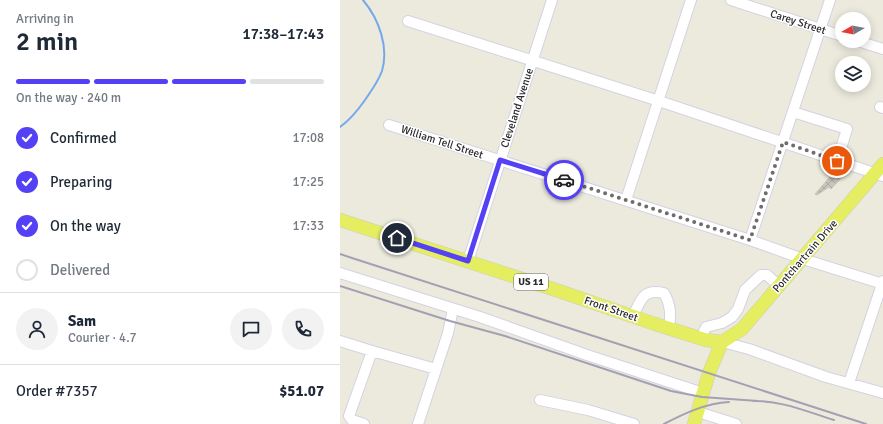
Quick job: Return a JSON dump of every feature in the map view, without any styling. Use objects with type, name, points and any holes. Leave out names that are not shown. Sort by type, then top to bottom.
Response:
[{"type":"main road","name":"Pontchartrain Drive","points":[[722,342],[742,330],[880,171]]},
{"type":"main road","name":"Front Street","points":[[340,220],[669,328],[701,338],[722,342]]},
{"type":"main road","points":[[696,418],[709,373],[722,342]]},
{"type":"street","name":"Cleveland Avenue","points":[[468,261],[552,0]]},
{"type":"street","points":[[626,200],[692,0]]},
{"type":"street","name":"Carey Street","points":[[731,0],[835,34]]},
{"type":"street","points":[[750,240],[830,0]]},
{"type":"street","points":[[408,21],[659,101],[837,161],[880,171]]},
{"type":"street","points":[[871,45],[883,49]]},
{"type":"street","points":[[793,112],[847,129],[837,161]]},
{"type":"street","name":"William Tell Street","points":[[389,125],[750,240],[803,259],[883,283]]},
{"type":"street","points":[[340,274],[480,317],[587,355],[703,393]]},
{"type":"street","points":[[701,338],[705,327],[714,326],[732,317],[740,305],[746,290],[761,275],[767,275],[779,286]]},
{"type":"street","points":[[849,383],[883,283]]},
{"type":"street","points":[[632,316],[642,298],[648,292],[655,291],[664,293],[668,299],[671,312],[669,328]]},
{"type":"street","points":[[740,305],[752,318]]},
{"type":"street","points":[[418,424],[448,333],[453,309]]},
{"type":"street","points":[[340,341],[436,369]]},
{"type":"street","name":"Front Street","points":[[722,342],[749,349],[826,377],[883,394]]},
{"type":"street","points":[[364,424],[352,420],[349,416],[372,351]]},
{"type":"street","points":[[540,400],[588,410],[634,424]]},
{"type":"street","points":[[696,418],[736,424]]},
{"type":"building","points":[[835,171],[842,177],[831,189],[829,187],[817,195],[815,194]]},
{"type":"waterway","points":[[340,127],[354,115],[372,90],[382,71],[384,62],[383,43],[378,24],[363,0]]},
{"type":"railway","points":[[340,254],[866,424]]},
{"type":"railway","points":[[340,286],[450,321],[505,336],[671,391],[702,397],[758,401]]},
{"type":"railway","points":[[753,401],[784,404],[834,420]]},
{"type":"railway","points":[[664,424],[703,407],[712,404],[729,402]]},
{"type":"way so far","points":[[564,180],[750,240],[783,142],[837,161]]},
{"type":"route","points":[[397,238],[468,261],[500,160],[564,180]]}]
